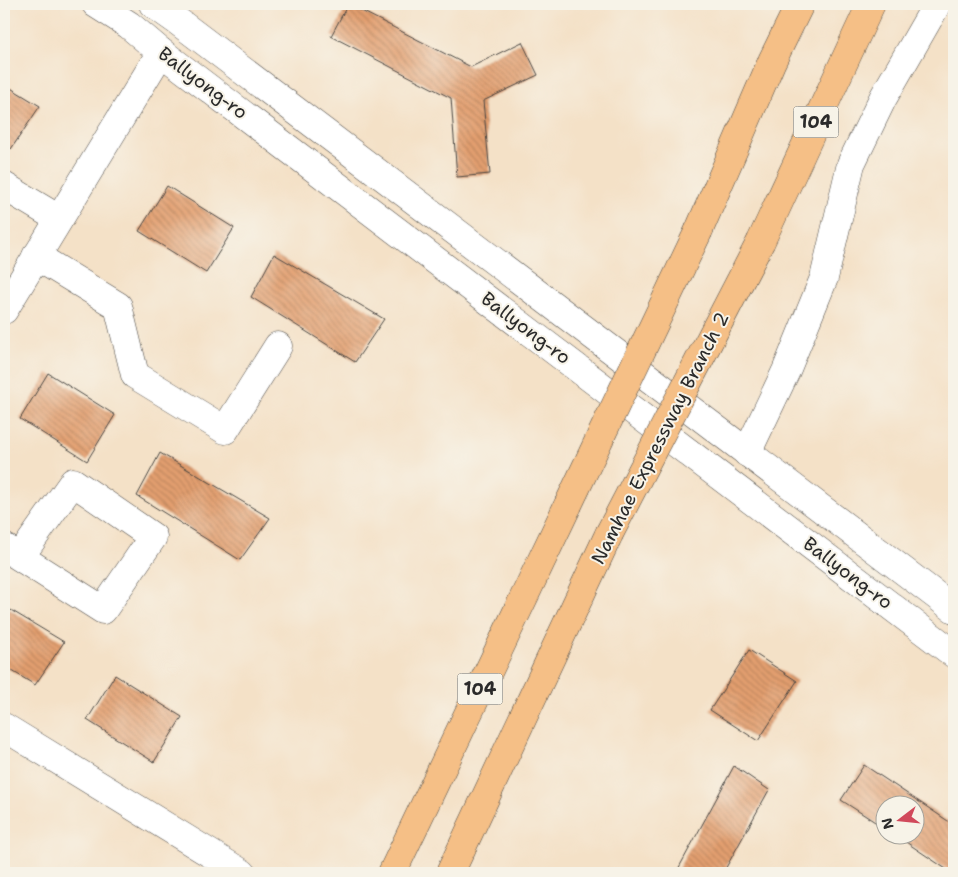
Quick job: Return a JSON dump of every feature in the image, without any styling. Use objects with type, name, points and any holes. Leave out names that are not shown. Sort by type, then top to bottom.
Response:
[{"type":"highway","name":"104","points":[[392,873],[699,230],[772,61],[800,4]]},
{"type":"highway","name":"Namhae Expressway Branch 2","points":[[450,873],[609,534],[761,241],[871,4]]},
{"type":"street","name":"Ballyong-ro","points":[[96,4],[129,25],[161,52],[954,654]]},
{"type":"street","name":"Ballyong-ro","points":[[153,4],[954,609]]},
{"type":"street","points":[[747,452],[786,371],[824,278],[851,164],[883,98],[937,4]]},
{"type":"street","points":[[4,310],[161,52]]},
{"type":"street","points":[[4,186],[59,219]]},
{"type":"street","points":[[36,256],[118,306],[135,375],[225,430],[278,346]]},
{"type":"street","points":[[73,482],[153,537],[103,610],[12,552],[73,482]]},
{"type":"street","points":[[4,728],[242,873]]},
{"type":"building","points":[[348,4],[471,67],[522,42],[538,75],[483,101],[490,174],[457,177],[451,98],[331,36]]},
{"type":"building","points":[[4,84],[40,106],[11,149],[4,144]]},
{"type":"building","points":[[167,186],[234,228],[206,273],[139,231]]},
{"type":"building","points":[[274,254],[384,319],[355,362],[251,297]]},
{"type":"building","points":[[48,373],[115,415],[87,461],[20,419]]},
{"type":"building","points":[[160,453],[270,518],[240,560],[137,496]]},
{"type":"building","points":[[4,606],[64,642],[35,685],[4,666]]},
{"type":"building","points":[[749,650],[797,681],[758,741],[710,710]]},
{"type":"building","points":[[115,675],[182,717],[154,762],[87,720]]},
{"type":"building","points":[[864,765],[908,794],[876,794],[876,823],[841,800]]},
{"type":"building","points":[[734,766],[769,790],[723,873],[676,873]]},
{"type":"building","points":[[926,806],[954,825],[954,873],[909,844],[926,844]]}]
